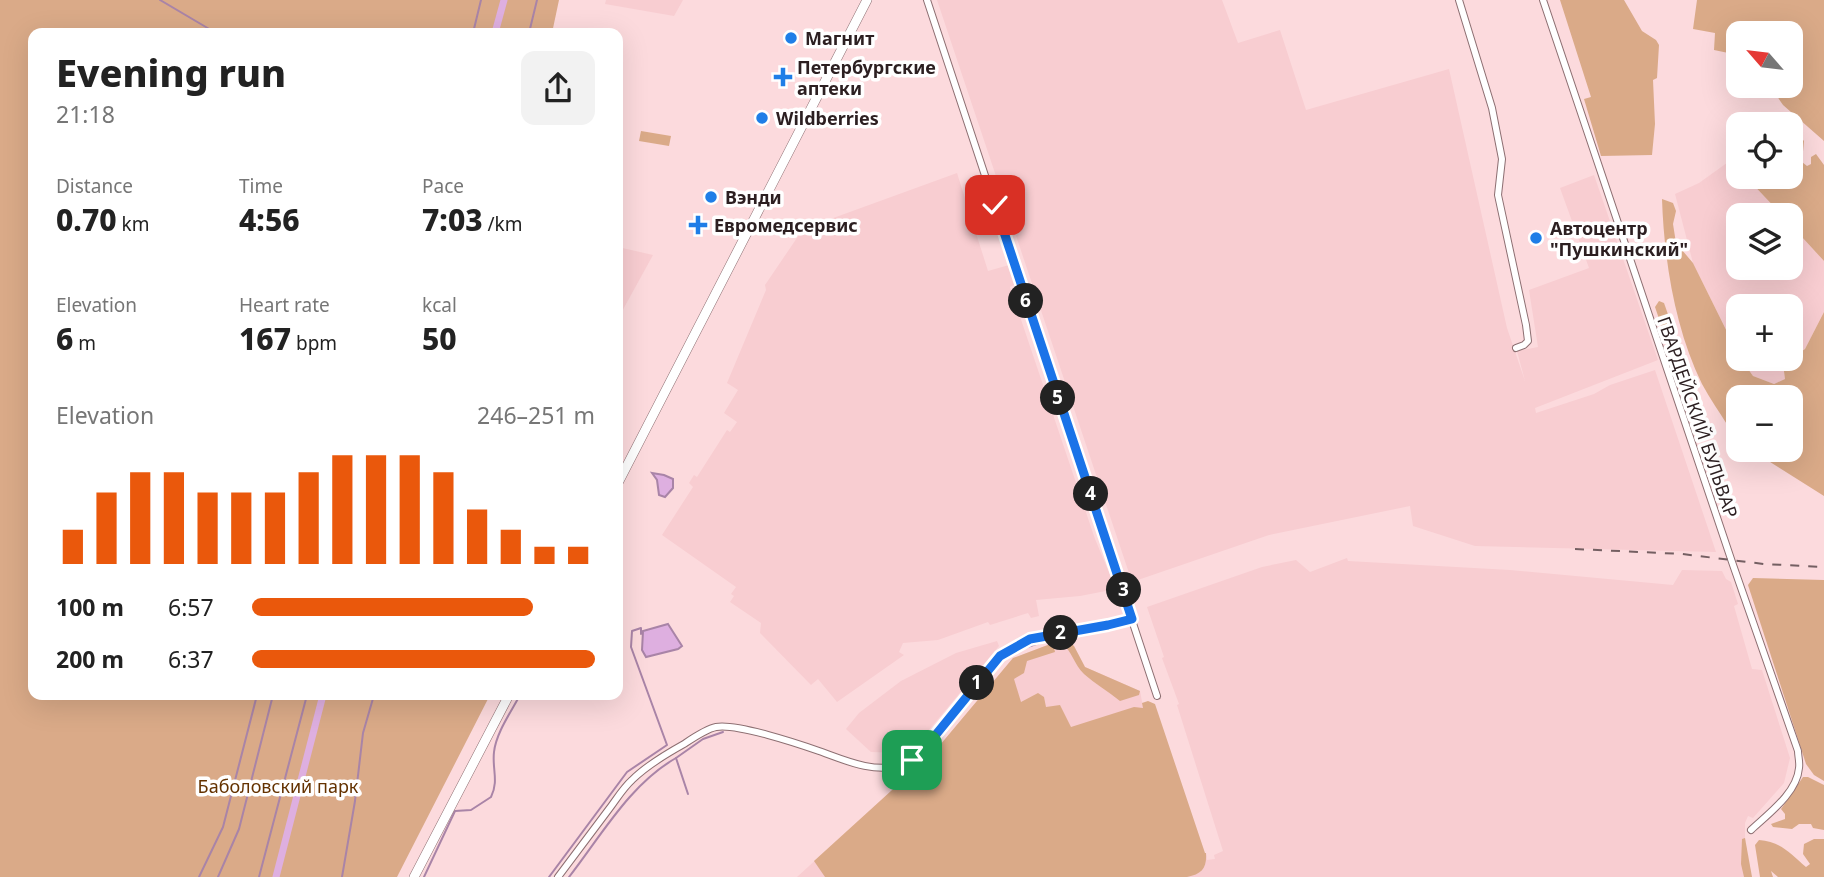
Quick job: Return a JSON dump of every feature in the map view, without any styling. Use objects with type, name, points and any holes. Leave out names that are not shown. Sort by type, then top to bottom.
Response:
[{"type":"main road","points":[[623,473],[867,0]]},
{"type":"main road","points":[[414,877],[506,700]]},
{"type":"street","points":[[927,0],[1123,586],[1157,696]]},
{"type":"street","points":[[1460,0],[1492,108],[1502,159],[1497,195],[1528,341],[1516,348]]},
{"type":"street","name":"ГВАРДЕЙСКИЙ БУЛЬВАР","points":[[1543,0],[1798,751],[1799,769],[1793,785],[1776,808],[1751,830]]},
{"type":"street","points":[[558,877],[630,781],[657,760],[714,727],[734,728],[787,741],[859,764],[881,768],[899,766],[912,760],[925,748],[978,681],[1000,656],[1013,647],[1030,639],[1132,619]]},
{"type":"shaded area","points":[[606,0],[683,0],[674,16],[605,4]]},
{"type":"shaded area","points":[[937,0],[1222,0],[1238,43],[1280,30],[1306,110],[1449,69],[1507,328],[1525,381],[1517,351],[1538,347],[1529,290],[1589,268],[1560,188],[1594,175],[1658,360],[1535,408],[1536,413],[1655,370],[1716,552],[1475,546],[1413,526],[1410,506],[1269,535],[1132,582]]},
{"type":"shaded area","points":[[1726,164],[1726,189],[1757,189],[1771,203],[1726,203],[1726,280],[1803,280],[1803,238],[1824,261],[1824,312],[1803,350],[1803,294],[1726,294],[1726,330],[1693,263],[1675,194],[1699,183]]},
{"type":"shaded area","points":[[957,173],[988,271],[1009,265],[1016,284],[1010,287],[1095,539],[1116,589],[1036,600],[1039,616],[1031,618],[1028,613],[990,625],[988,622],[938,640],[903,643],[899,652],[904,655],[837,702],[818,679],[811,685],[760,633],[761,623],[730,602],[736,587],[662,535],[693,487],[689,483],[694,475],[697,477],[727,430],[730,432],[737,422],[724,413],[738,390],[727,383],[766,290],[765,285],[803,229]]},
{"type":"shaded area","points":[[623,248],[653,255],[623,310]]},
{"type":"shaded area","points":[[1749,371],[1784,371],[1785,379],[1774,384],[1753,376]]},
{"type":"shaded area","points":[[652,473],[673,479],[673,488],[665,497],[659,495],[657,480]]},
{"type":"shaded area","points":[[1347,558],[1348,561],[1510,570],[1673,585],[1682,570],[1722,571],[1731,582],[1738,604],[1734,606],[1752,669],[1762,670],[1790,758],[1784,783],[1753,818],[1748,816],[1745,823],[1745,847],[1752,877],[797,877],[935,751],[1013,658],[1067,640],[1074,646],[1085,667],[1140,691],[1143,707],[1199,855],[1206,853],[1207,860],[1215,859],[1214,855],[1223,851],[1147,607],[1262,567],[1296,560],[1310,572]]},
{"type":"shaded area","points":[[668,624],[682,646],[646,657],[642,650],[643,631]]},
{"type":"shaded area","points":[[997,641],[999,646],[923,737],[904,753],[871,752],[846,729],[859,713],[901,681],[956,653]]},
{"type":"green space","name":"Баболовский парк","points":[[0,0],[559,0],[553,28],[28,28],[28,700],[487,700],[397,877],[0,877]]},
{"type":"green space","points":[[1560,0],[1624,0],[1642,31],[1659,45],[1657,78],[1653,80],[1655,124],[1652,155],[1601,156],[1584,99],[1591,97]]},
{"type":"green space","points":[[1697,0],[1824,0],[1824,141],[1803,123],[1803,112],[1791,112],[1778,98],[1803,98],[1803,21],[1726,21],[1726,52],[1714,50],[1715,33],[1693,29]]},
{"type":"green space","points":[[641,131],[671,136],[669,146],[639,141]]},
{"type":"green space","points":[[1816,154],[1824,165],[1824,261],[1803,238],[1803,203],[1771,203],[1757,189],[1803,189],[1803,163],[1807,166],[1811,164],[1811,157]]},
{"type":"green space","points":[[1662,199],[1673,203],[1676,211],[1673,224],[1676,243],[1693,263],[1726,330],[1726,371],[1749,371],[1753,376],[1774,384],[1785,379],[1784,371],[1803,371],[1803,350],[1824,312],[1824,496],[1770,462],[1803,462],[1803,385],[1726,385],[1726,423],[1702,384],[1685,340],[1673,294],[1665,246]]},
{"type":"green space","points":[[1659,301],[1664,303],[1695,391],[1692,395],[1685,395],[1655,307]]},
{"type":"green space","points":[[1753,578],[1824,580],[1824,781],[1814,775],[1806,764],[1748,585]]},
{"type":"green space","points":[[1067,640],[1074,646],[1085,667],[1140,691],[1139,695],[1120,701],[1093,681],[1061,643]]},
{"type":"green space","points":[[1053,643],[1055,652],[1027,661],[1024,673],[1014,679],[1021,702],[1038,693],[1044,697],[1046,707],[1060,705],[1071,727],[1134,707],[1143,708],[1142,703],[1148,701],[1155,704],[1206,853],[1206,863],[1202,870],[1187,877],[825,877],[814,861],[935,751],[1013,658]]},
{"type":"green space","points":[[1803,777],[1824,785],[1824,830],[1813,828],[1811,824],[1799,824],[1792,829],[1773,827],[1771,824],[1785,819],[1781,809]]},
{"type":"green space","points":[[1745,838],[1752,877],[1744,877],[1741,864],[1742,839]]},
{"type":"green space","points":[[1814,839],[1824,839],[1824,877],[1778,877],[1771,871],[1773,877],[1760,877],[1755,845],[1759,840],[1779,846],[1806,867],[1810,864],[1803,854],[1804,844]]},
{"type":"waterway","points":[[160,0],[208,28]]},
{"type":"waterway","points":[[474,28],[481,0]]},
{"type":"waterway","points":[[496,28],[504,0]]},
{"type":"waterway","points":[[530,28],[537,0]]},
{"type":"waterway","points":[[549,877],[627,772],[667,745],[631,647],[632,631],[641,628],[641,634]]},
{"type":"waterway","points":[[888,773],[908,772],[937,743],[1001,662],[1013,652],[1060,636]]},
{"type":"waterway","points":[[199,877],[223,827],[256,700]]},
{"type":"waterway","points":[[218,877],[239,829],[272,700]]},
{"type":"waterway","points":[[259,877],[306,700]]},
{"type":"waterway","points":[[276,877],[322,700]]},
{"type":"waterway","points":[[342,877],[363,733],[373,700]]},
{"type":"waterway","points":[[424,877],[455,811],[471,810],[491,797],[495,786],[495,745],[517,700]]},
{"type":"waterway","points":[[688,794],[676,758],[703,739],[723,732]]},
{"type":"waterway","points":[[569,877],[630,796],[676,758]]},
{"type":"railway","points":[[1575,549],[1682,554],[1764,564],[1824,567]]},
{"type":"place","name":"Магнит","points":[[791,38]]},
{"type":"place","name":"Петербургские аптеки","points":[[783,77]]},
{"type":"place","name":"Wildberries","points":[[762,118]]},
{"type":"place","name":"Вэнди","points":[[711,197]]},
{"type":"place","name":"Евромедсервис","points":[[698,225]]},
{"type":"place","name":"Автоцентр \"Пушкинский\"","points":[[1536,238]]},
{"type":"route","points":[[912,760],[925,748],[1000,656],[1013,647],[1030,639],[1132,619],[995,205]]}]
